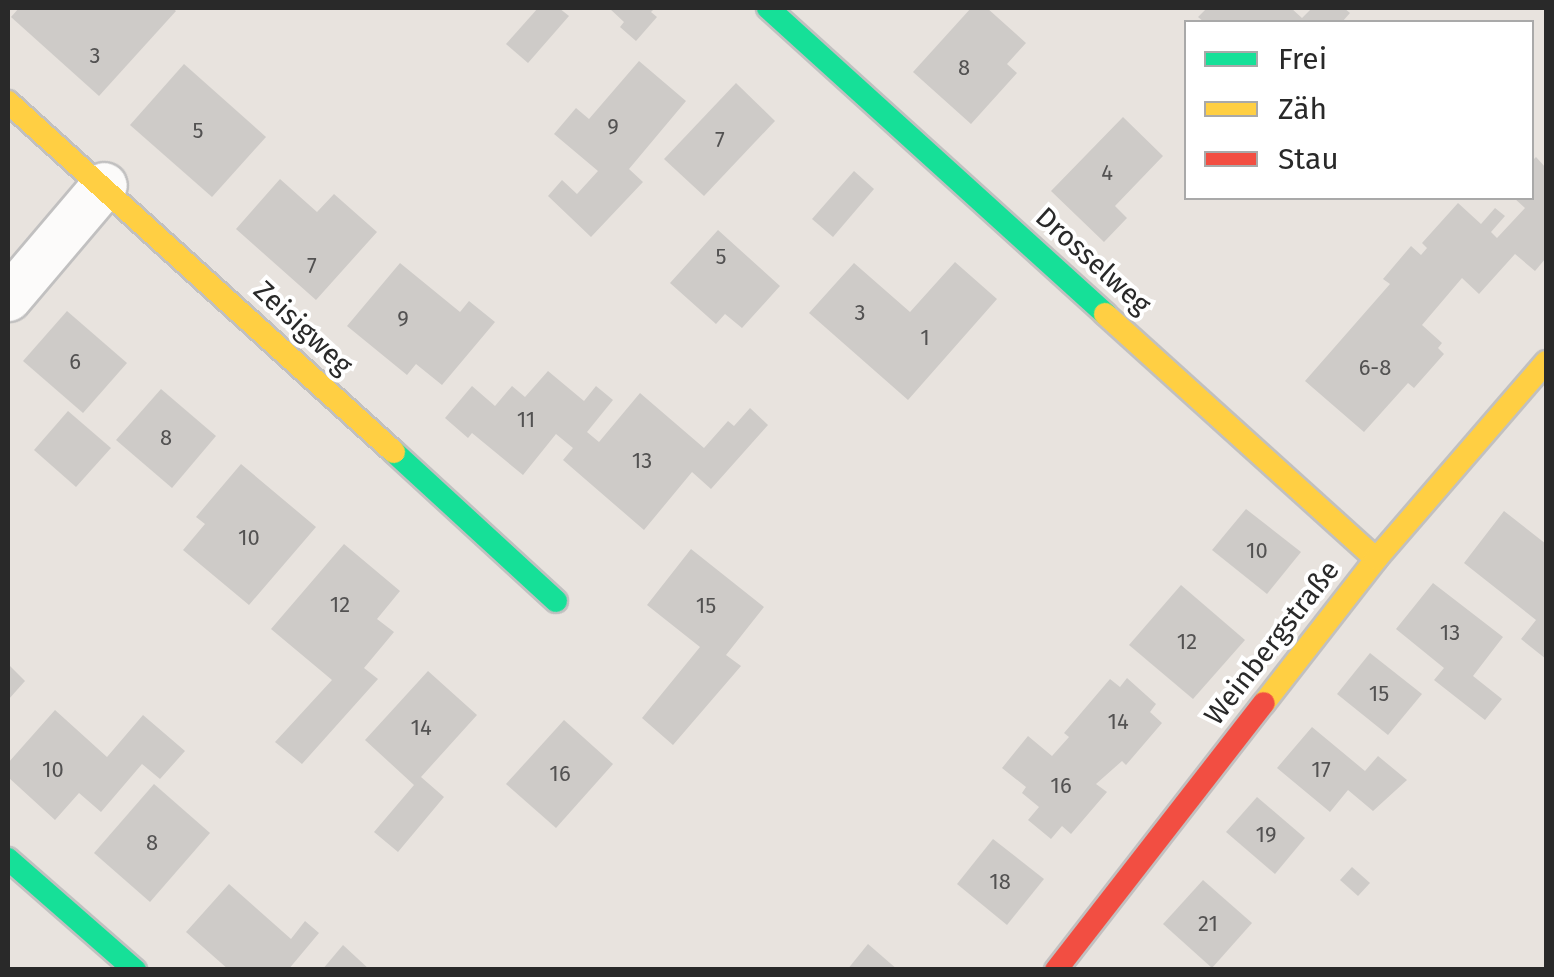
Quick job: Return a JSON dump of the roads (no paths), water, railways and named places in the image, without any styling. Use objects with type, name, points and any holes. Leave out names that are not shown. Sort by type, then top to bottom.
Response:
[{"type":"street","name":"Drosselweg","points":[[768,8],[1376,558]]},
{"type":"street","name":"Zeisigweg","points":[[8,102],[556,601]]},
{"type":"street","points":[[8,298],[104,186]]},
{"type":"street","name":"Weinbergstraße","points":[[1056,970],[1376,558],[1546,362]]},
{"type":"street","points":[[8,859],[135,970]]}]
